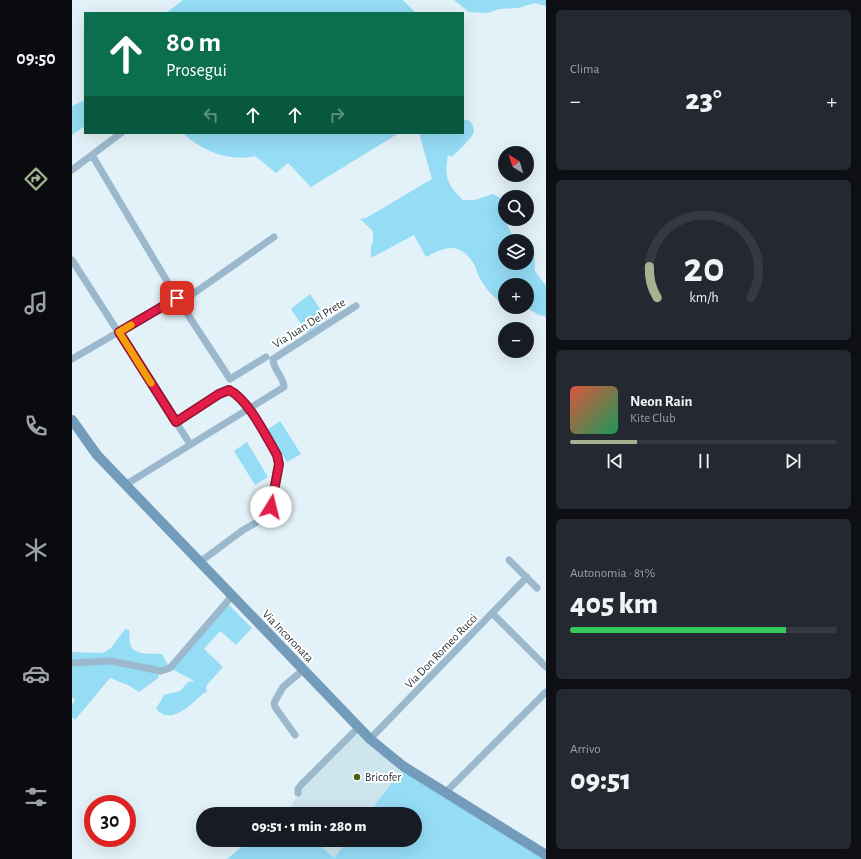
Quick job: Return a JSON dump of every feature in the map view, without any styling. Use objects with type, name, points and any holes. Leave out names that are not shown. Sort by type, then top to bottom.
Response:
[{"type":"main road","name":"Via Incoronata","points":[[72,420],[97,455],[358,728],[403,766],[546,855]]},
{"type":"street","points":[[72,170],[120,134]]},
{"type":"street","points":[[92,156],[178,300],[230,379],[266,357]]},
{"type":"street","points":[[72,359],[178,300],[274,236]]},
{"type":"street","points":[[72,260],[190,444]]},
{"type":"street","name":"Via Juan Del Prete","points":[[125,485],[190,444],[249,410],[284,387],[284,383],[273,364],[273,359],[356,306]]},
{"type":"street","points":[[176,422],[219,394],[229,390],[237,394],[249,410],[277,455],[279,464],[270,513],[260,521],[242,530],[200,562]]},
{"type":"street","points":[[509,560],[537,588]]},
{"type":"street","name":"Via Don Romeo Rucci","points":[[370,739],[527,578]]},
{"type":"street","points":[[72,663],[111,660],[161,671],[170,668],[232,596]]},
{"type":"street","points":[[493,614],[546,667]]},
{"type":"street","points":[[295,735],[275,707],[274,703],[283,687],[303,670]]},
{"type":"street","points":[[446,792],[546,692]]},
{"type":"street","points":[[298,793],[301,785],[358,728]]},
{"type":"shaded area","points":[[183,0],[403,0],[415,12],[167,12]]},
{"type":"shaded area","points":[[454,0],[546,0],[546,6],[534,3],[519,8],[499,9],[488,13],[469,12]]},
{"type":"shaded area","points":[[84,100],[84,127],[72,135],[72,106]]},
{"type":"shaded area","points":[[464,119],[470,121],[474,128],[473,134],[456,153],[451,157],[448,155],[446,169],[448,180],[453,190],[463,200],[475,200],[493,194],[498,197],[498,226],[508,226],[512,234],[498,234],[498,270],[534,270],[534,246],[535,271],[546,286],[546,317],[534,312],[534,278],[498,278],[498,300],[483,284],[470,258],[459,249],[447,248],[426,257],[414,235],[371,258],[373,231],[360,219],[366,218],[432,179],[419,134],[464,134]]},
{"type":"shaded area","points":[[184,134],[397,134],[311,187],[288,163],[276,173],[255,156],[235,157],[216,154]]},
{"type":"shaded area","points":[[310,294],[327,319],[307,333],[291,309]]},
{"type":"shaded area","points":[[280,421],[301,454],[287,462],[267,430]]},
{"type":"shaded area","points":[[247,442],[268,477],[255,485],[234,451]]},
{"type":"shaded area","points":[[228,604],[252,628],[236,645],[220,631],[204,649],[223,667],[206,686],[207,693],[205,692],[182,711],[169,715],[162,714],[156,709],[164,695],[180,691],[188,682],[194,681],[172,669]]},
{"type":"shaded area","points":[[125,629],[129,630],[130,644],[133,649],[140,653],[162,654],[168,665],[164,669],[123,661],[72,662],[72,652],[103,653],[111,648]]},
{"type":"shaded area","points":[[110,662],[160,671],[158,678],[139,692],[130,686],[110,678],[75,720],[72,717],[72,705],[75,700],[72,697],[72,664]]},
{"type":"shaded area","points":[[358,734],[405,770],[399,773],[373,807],[291,807],[301,791]]},
{"type":"shaded area","points":[[405,770],[544,859],[227,859],[242,847],[322,847],[334,858],[343,847],[422,847],[422,807],[373,807],[399,773]]},
{"type":"shaded area","points":[[322,847],[343,847],[334,858]]},
{"type":"slow traffic","points":[[131,325],[119,332],[151,383]]},
{"type":"place","name":"Bricofer","points":[[357,777]]},
{"type":"route","points":[[177,298],[119,332],[176,422],[219,394],[229,390],[237,394],[267,437],[277,455],[279,464],[271,507]]}]
